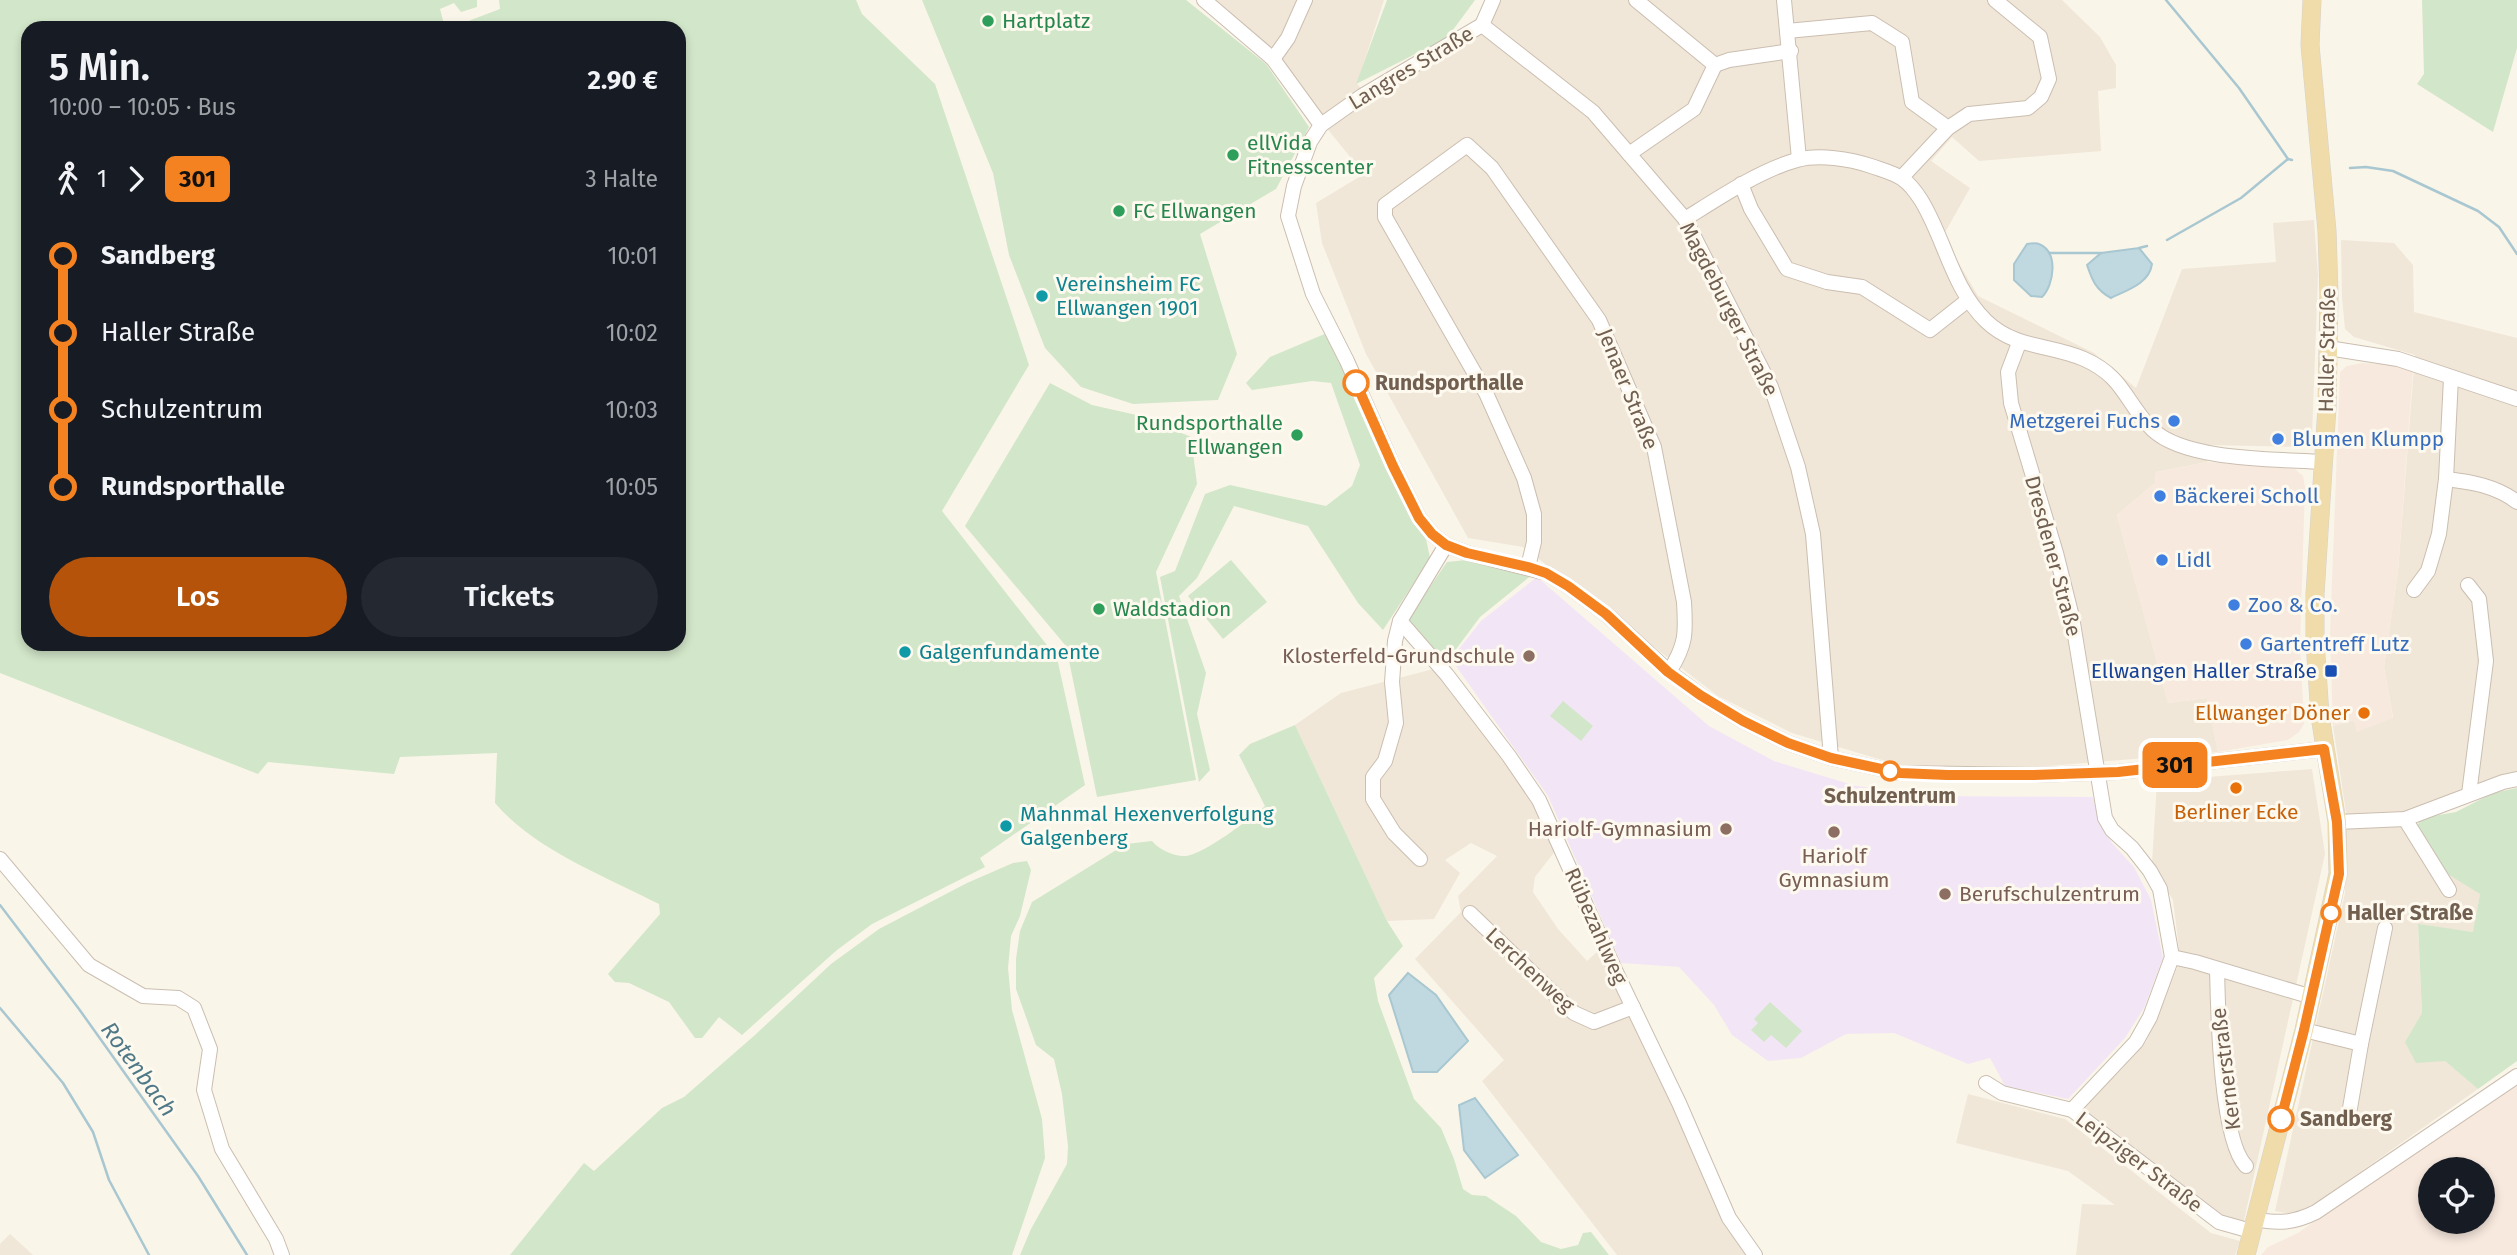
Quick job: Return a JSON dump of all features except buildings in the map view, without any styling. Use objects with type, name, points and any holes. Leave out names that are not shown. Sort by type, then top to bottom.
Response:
[{"type":"main road","name":"Haller Straße","points":[[2246,1255],[2304,1030],[2339,874],[2337,822],[2317,691],[2315,594],[2328,348],[2328,231],[2310,45],[2312,0]]},
{"type":"street","points":[[1204,0],[1273,59],[1321,125]]},
{"type":"street","points":[[1273,59],[1288,38],[1305,0]]},
{"type":"street","name":"Langres Straße","points":[[1446,545],[1432,534],[1419,518],[1393,466],[1347,361],[1313,295],[1288,216],[1298,175],[1310,142],[1321,125],[1362,96],[1482,25],[1493,0]]},
{"type":"street","points":[[1636,0],[1715,65]]},
{"type":"street","points":[[1784,0],[1791,51],[1798,159]]},
{"type":"street","points":[[1903,176],[1948,128],[1969,114],[2028,108],[2041,97],[2049,79],[2040,37],[1995,0]]},
{"type":"street","points":[[1787,31],[1871,23],[1902,42],[1912,102],[1948,128]]},
{"type":"street","name":"Magdeburger Straße","points":[[1482,25],[1593,113],[1685,219],[1771,387],[1798,467],[1813,534],[1831,758]]},
{"type":"street","points":[[1629,154],[1694,108],[1715,65],[1729,60],[1791,51]]},
{"type":"street","name":"Jenaer Straße","points":[[1528,567],[1534,542],[1534,514],[1524,478],[1486,393],[1385,217],[1385,205],[1467,145],[1492,168],[1600,320],[1654,447],[1685,602],[1682,651],[1668,672]]},
{"type":"street","points":[[1685,219],[1741,184],[1798,159],[1848,159],[1903,176],[1922,201],[1968,300],[1988,323],[2020,343],[2081,357],[2103,369],[2122,386],[2150,427],[2172,444],[2198,452],[2322,462]]},
{"type":"street","points":[[1741,184],[1751,209],[1787,269],[1828,282],[1862,287],[1930,330],[1968,300]]},
{"type":"street","name":"Dresdener Straße","points":[[2020,343],[2008,372],[2011,403],[2056,553],[2072,617],[2105,818],[2112,830],[2132,848],[2150,871],[2160,889],[2172,957]]},
{"type":"street","points":[[2328,348],[2398,359],[2517,399]]},
{"type":"street","points":[[2414,590],[2428,571],[2439,534],[2446,479],[2451,378]]},
{"type":"street","points":[[2446,479],[2477,483],[2506,494],[2517,502]]},
{"type":"street","points":[[1420,859],[1394,833],[1373,799],[1373,777],[1385,761],[1396,723],[1392,682],[1395,641],[1400,621],[1446,545],[1546,573],[1606,614],[1668,672],[1743,721],[1788,743],[1831,758],[1900,773],[2009,775],[2098,773],[2324,749]]},
{"type":"street","points":[[2468,585],[2479,599],[2486,661],[2469,794]]},
{"type":"street","name":"Rübezahlweg","points":[[1400,621],[1447,675],[1539,800],[1729,1218],[1755,1255]]},
{"type":"street","points":[[2337,822],[2405,819],[2517,779]]},
{"type":"street","points":[[2405,819],[2449,890]]},
{"type":"street","points":[[0,859],[89,965],[142,996],[178,998],[194,1008],[210,1049],[204,1090],[222,1149],[276,1239],[282,1255]]},
{"type":"street","name":"Lerchenweg","points":[[1470,913],[1574,1013],[1594,1022],[1633,1007]]},
{"type":"street","points":[[2349,1114],[2385,928]]},
{"type":"street","points":[[2072,1110],[2136,1042],[2150,1017],[2172,957],[2312,997]]},
{"type":"street","name":"Kernerstraße","points":[[2217,969],[2218,1044],[2227,1108],[2237,1154],[2246,1166]]},
{"type":"street","points":[[2304,1030],[2361,1045]]},
{"type":"street","name":"Leipziger Straße","points":[[1986,1083],[2002,1093],[2072,1110],[2218,1222],[2253,1225],[2281,1224],[2300,1220],[2316,1212],[2517,1076]]},
{"type":"shaded area","points":[[1210,0],[1384,0],[1357,84],[1370,97],[1457,52],[1498,0],[2062,0],[2100,37],[2116,65],[2116,88],[2098,91],[2101,151],[1979,161],[1952,137],[1931,161],[1970,188],[1943,236],[1978,296],[2094,353],[2136,388],[2182,269],[2276,262],[2273,223],[2314,220],[2318,276],[2312,435],[2304,447],[2210,445],[2207,462],[2156,472],[2155,483],[2117,515],[2168,703],[2207,698],[2218,752],[2036,767],[1902,766],[1792,733],[1718,696],[1523,547],[1468,538],[1366,354],[1322,243],[1316,203],[1364,174],[1256,41]]},
{"type":"shaded area","points":[[2341,240],[2394,243],[2413,265],[2414,312],[2517,338],[2517,780],[2395,814],[2480,894],[2474,932],[2418,925],[2422,1013],[2405,1042],[2445,1061],[2478,1089],[2316,1203],[2292,1214],[2275,1211],[2345,893],[2347,819],[2333,726],[2354,720],[2357,731],[2393,717],[2384,667],[2398,571],[2415,355],[2354,337],[2345,329]]},
{"type":"shaded area","points":[[2362,363],[2394,365],[2413,371],[2398,571],[2384,667],[2393,718],[2357,732],[2353,720],[2333,726],[2330,634],[2340,372],[2347,366]]},
{"type":"shaded area","points":[[2207,462],[2295,469],[2303,476],[2305,487],[2300,645],[2304,724],[2299,732],[2288,740],[2218,752],[2207,698],[2168,703],[2117,515],[2155,483],[2156,472]]},
{"type":"shaded area","name":"Hariolf Gymnasium","points":[[1537,577],[1709,726],[1774,761],[1856,786],[1933,796],[2093,797],[2099,821],[2112,843],[2134,867],[2151,900],[2163,958],[2144,1008],[2125,1038],[2068,1099],[2005,1086],[1990,1058],[1968,1064],[1894,1033],[1846,1034],[1801,1058],[1768,1061],[1732,1035],[1714,1005],[1679,967],[1621,963],[1548,796],[1451,659],[1481,621]]},
{"type":"shaded area","points":[[1437,668],[1536,801],[1556,850],[1535,877],[1533,892],[1558,929],[1587,961],[1601,948],[1747,1255],[1617,1255],[1482,1081],[1504,1060],[1415,959],[1461,912],[1458,896],[1497,856],[1471,843],[1445,860],[1460,873],[1434,919],[1387,921],[1295,725],[1341,693]]},
{"type":"shaded area","points":[[2312,769],[2325,854],[2243,1225],[2221,1220],[2079,1109],[2123,1068],[2146,1042],[2177,968],[2179,949],[2173,900],[2152,863],[2157,781]]},
{"type":"shaded area","points":[[2517,1079],[2517,1255],[2261,1255],[2268,1247],[2298,1233]]},
{"type":"shaded area","points":[[1968,1094],[2065,1119],[2211,1233],[2240,1241],[2235,1255],[2076,1255],[2082,1204],[2115,1205],[2068,1171],[1956,1143]]},
{"type":"shaded area","points":[[10,1234],[33,1255],[0,1255],[0,1244]]},
{"type":"green space","points":[[0,0],[477,0],[477,7],[461,12],[454,3],[440,9],[443,21],[21,21],[21,651],[686,651],[686,21],[468,21],[500,9],[499,0],[856,0],[862,14],[935,84],[1029,365],[942,511],[1057,658],[1085,785],[980,858],[985,867],[872,924],[837,950],[742,1035],[719,1017],[702,1038],[695,1038],[669,1002],[629,983],[615,982],[608,974],[660,914],[659,904],[572,861],[511,820],[495,803],[497,753],[400,757],[394,774],[268,762],[258,774],[0,673]]},
{"type":"green space","name":"FC Ellwangen","points":[[922,0],[1186,0],[1266,64],[1309,127],[1276,189],[1200,234],[1237,354],[1218,400],[1133,404],[1081,387],[1045,348],[1009,255],[993,173]]},
{"type":"green space","points":[[1387,0],[1475,0],[1447,38],[1356,84]]},
{"type":"green space","points":[[2422,0],[2517,0],[2517,48],[2493,132],[2417,84],[2424,74]]},
{"type":"green space","points":[[1327,333],[1425,534],[1430,558],[1383,630],[1358,603],[1308,526],[1234,506],[1197,578],[1179,596],[1206,673],[1197,714],[1210,770],[1199,782],[1160,577],[1175,571],[1205,494],[1230,485],[1326,506],[1352,486],[1360,465],[1331,383],[1312,381],[1252,390],[1246,383],[1270,357]]},
{"type":"green space","name":"Waldstadion","points":[[1050,383],[1092,405],[1141,416],[1191,437],[1197,484],[1156,572],[1196,780],[1097,797],[1066,646],[965,526]]},
{"type":"green space","points":[[1231,560],[1267,602],[1223,639],[1188,596]]},
{"type":"green space","points":[[1466,560],[1533,574],[1480,617],[1445,664],[1408,619],[1447,562]]},
{"type":"green space","points":[[1563,701],[1593,726],[1581,741],[1550,716]]},
{"type":"green space","points":[[1295,725],[1387,921],[1403,946],[1374,978],[1378,1001],[1414,1099],[1441,1128],[1463,1189],[1472,1195],[1486,1196],[1516,1216],[1541,1242],[1561,1249],[1578,1245],[1583,1233],[1591,1232],[1609,1255],[1020,1255],[1031,1229],[1067,1164],[1068,1146],[1062,1094],[1054,1059],[1036,1045],[1016,989],[1020,931],[1032,902],[1126,844],[1152,841],[1167,852],[1186,856],[1227,835],[1265,806],[1239,755],[1250,744]]},
{"type":"green space","points":[[2517,788],[2517,1061],[2478,1089],[2445,1061],[2416,1063],[2405,1042],[2422,1013],[2418,924],[2473,932],[2480,894],[2443,871],[2416,827],[2422,818],[2456,812],[2493,793]]},
{"type":"green space","points":[[1027,861],[1031,870],[1020,916],[1011,936],[1008,968],[1012,1010],[1042,1119],[1045,1158],[1012,1255],[510,1255],[584,1163],[594,1171],[662,1108],[684,1097],[755,1035],[831,964],[879,929],[967,883],[1013,863]]},
{"type":"green space","points":[[1770,1002],[1802,1031],[1786,1048],[1771,1035],[1764,1042],[1751,1030],[1758,1023],[1754,1019]]},
{"type":"water","points":[[2038,243],[2050,254],[2052,261],[2052,277],[2042,297],[2031,296],[2014,280],[2014,264],[2027,244]]},
{"type":"water","points":[[2139,248],[2152,264],[2147,277],[2136,286],[2111,298],[2102,292],[2095,284],[2087,265],[2101,253]]},
{"type":"water","points":[[1408,973],[1436,995],[1468,1041],[1437,1072],[1413,1072],[1389,995]]},
{"type":"water","points":[[1475,1098],[1518,1155],[1485,1178],[1464,1150],[1459,1105]]},
{"type":"waterway","points":[[2166,0],[2239,88],[2288,159],[2292,160]]},
{"type":"waterway","points":[[2167,240],[2241,198],[2288,159]]},
{"type":"waterway","points":[[2350,168],[2366,167],[2393,171],[2478,211],[2499,227],[2517,254]]},
{"type":"waterway","points":[[2139,248],[2147,246]]},
{"type":"waterway","points":[[2049,253],[2101,253]]},
{"type":"waterway","name":"Rotenbach","points":[[0,905],[79,1009],[198,1176],[247,1255]]},
{"type":"waterway","points":[[0,1008],[63,1083],[93,1132],[109,1180],[149,1255]]},
{"type":"bus line","name":"301","points":[[1356,383],[1419,518],[1432,534],[1446,545],[1467,553],[1546,573],[1606,614],[1668,672],[1700,695],[1743,721],[1788,743],[1831,758],[1900,773],[1947,775],[2118,772],[2324,749],[2337,822],[2339,874],[2281,1119]]},
{"type":"place","name":"Hartplatz","points":[[988,21]]},
{"type":"place","name":"ellVida Fitnesscenter","points":[[1233,155]]},
{"type":"place","name":"FC Ellwangen","points":[[1119,211]]},
{"type":"place","name":"Vereinsheim FC Ellwangen 1901","points":[[1042,296]]},
{"type":"place","name":"Rundsporthalle","points":[[1356,383]]},
{"type":"place","name":"Metzgerei Fuchs","points":[[2174,421]]},
{"type":"place","name":"Rundsporthalle Ellwangen","points":[[1297,435]]},
{"type":"place","name":"Blumen Klumpp","points":[[2278,439]]},
{"type":"place","name":"Bäckerei Scholl","points":[[2160,496]]},
{"type":"place","name":"Lidl","points":[[2162,560]]},
{"type":"place","name":"Zoo & Co.","points":[[2234,605]]},
{"type":"place","name":"Waldstadion","points":[[1099,609]]},
{"type":"place","name":"Gartentreff Lutz","points":[[2246,644]]},
{"type":"place","name":"Galgenfundamente","points":[[905,652]]},
{"type":"place","name":"Klosterfeld-Grundschule","points":[[1529,656]]},
{"type":"place","name":"Ellwangen Haller Straße","points":[[2331,671]]},
{"type":"place","name":"Ellwanger Döner","points":[[2364,713]]},
{"type":"place","name":"Schulzentrum","points":[[1890,771]]},
{"type":"place","name":"Berliner Ecke","points":[[2236,788]]},
{"type":"place","name":"Mahnmal Hexenverfolgung Galgenberg","points":[[1006,826]]},
{"type":"place","name":"Hariolf-Gymnasium","points":[[1726,829]]},
{"type":"place","name":"Hariolf Gymnasium","points":[[1834,832]]},
{"type":"place","name":"Berufschulzentrum","points":[[1945,894]]},
{"type":"place","name":"Haller Straße","points":[[2331,913]]},
{"type":"place","name":"Sandberg","points":[[2281,1119]]}]
